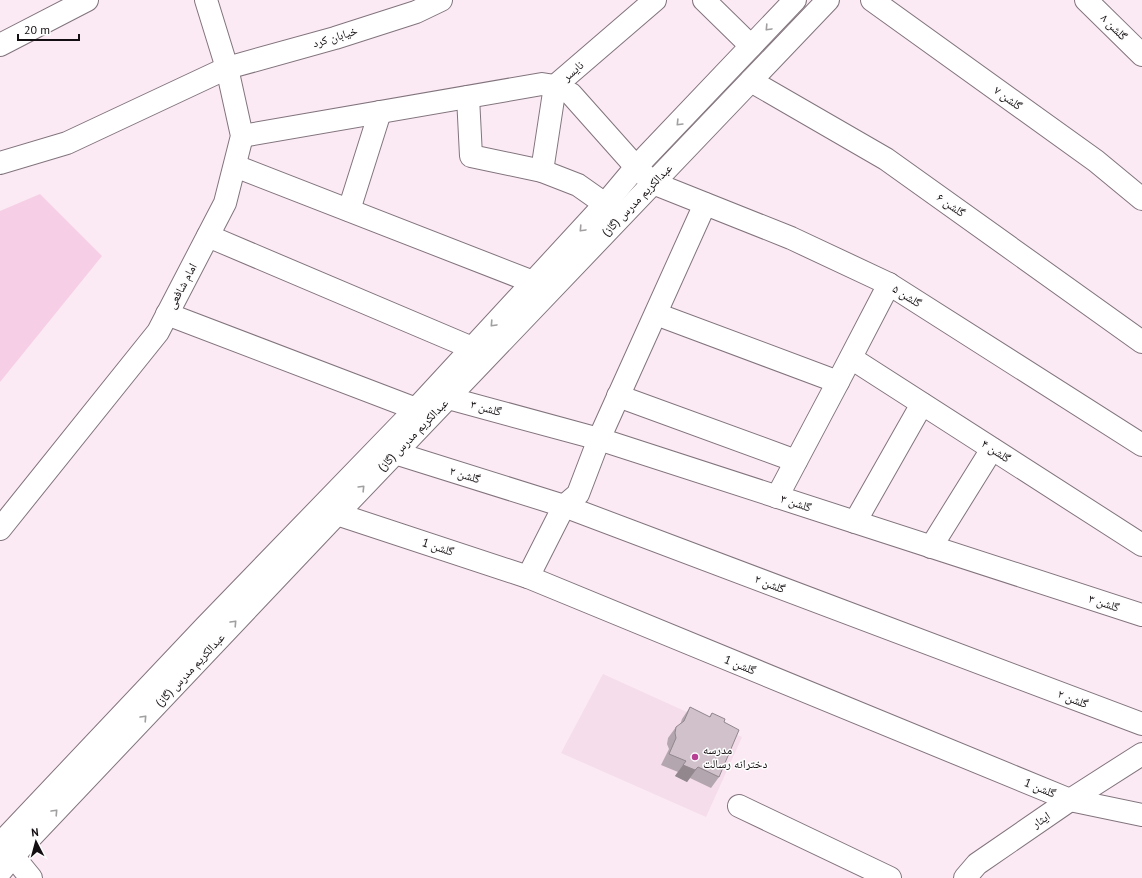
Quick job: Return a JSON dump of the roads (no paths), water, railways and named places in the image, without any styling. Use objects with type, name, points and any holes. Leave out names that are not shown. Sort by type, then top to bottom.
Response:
[{"type":"street","points":[[0,45],[87,0]]},
{"type":"street","name":"امام شافعی","points":[[0,529],[158,332],[225,203],[242,136],[227,68],[206,0]]},
{"type":"street","name":"نایسر","points":[[542,171],[555,86],[655,0]]},
{"type":"street","points":[[704,0],[751,46]]},
{"type":"street","name":"عبدالکریم مدرس (گاز)","points":[[4,857],[395,453],[472,348],[605,204],[636,167],[795,0]]},
{"type":"street","name":"عبدالکریم مدرس (گاز)","points":[[4,857],[205,627],[423,414],[448,398],[828,0]]},
{"type":"street","name":"گلشن ۷","points":[[872,0],[1096,161],[1142,199]]},
{"type":"street","name":"گلشن ۸","points":[[1086,0],[1142,55]]},
{"type":"street","name":"خیابان کرد","points":[[0,162],[67,143],[227,68],[335,38],[416,12],[433,2]]},
{"type":"street","name":"گلشن ۶","points":[[751,80],[886,159],[1142,342]]},
{"type":"street","points":[[242,136],[542,84],[555,86],[572,94],[636,167],[653,183]]},
{"type":"street","points":[[468,97],[471,156],[542,171],[578,184],[605,204]]},
{"type":"street","points":[[349,210],[380,112]]},
{"type":"street","points":[[234,166],[533,282]]},
{"type":"street","name":"گلشن ۵","points":[[653,183],[791,238],[888,284],[1142,445]]},
{"type":"street","points":[[528,577],[564,506],[578,494],[599,439],[705,204]]},
{"type":"street","points":[[208,236],[472,348]]},
{"type":"street","points":[[777,497],[851,358],[888,284]]},
{"type":"street","points":[[167,314],[423,414]]},
{"type":"street","points":[[656,314],[838,382]]},
{"type":"street","name":"گلشن ۴","points":[[851,358],[1142,545]]},
{"type":"street","points":[[618,396],[796,461]]},
{"type":"street","name":"گلشن ۳","points":[[448,398],[599,439],[1142,616]]},
{"type":"street","points":[[855,522],[922,404]]},
{"type":"street","points":[[930,546],[992,448]]},
{"type":"street","name":"گلشن ۲","points":[[395,453],[564,506],[1142,724]]},
{"type":"street","name":"گلشن 1","points":[[337,514],[528,577],[1070,800],[1142,815]]},
{"type":"street","name":"ایثار","points":[[965,878],[977,864],[1070,800],[1142,754]]},
{"type":"street","points":[[739,806],[890,878]]},
{"type":"street","points":[[4,857],[31,878]]},
{"type":"place","name":"مدرسه دخترانه رسالت","points":[[695,757]]}]
